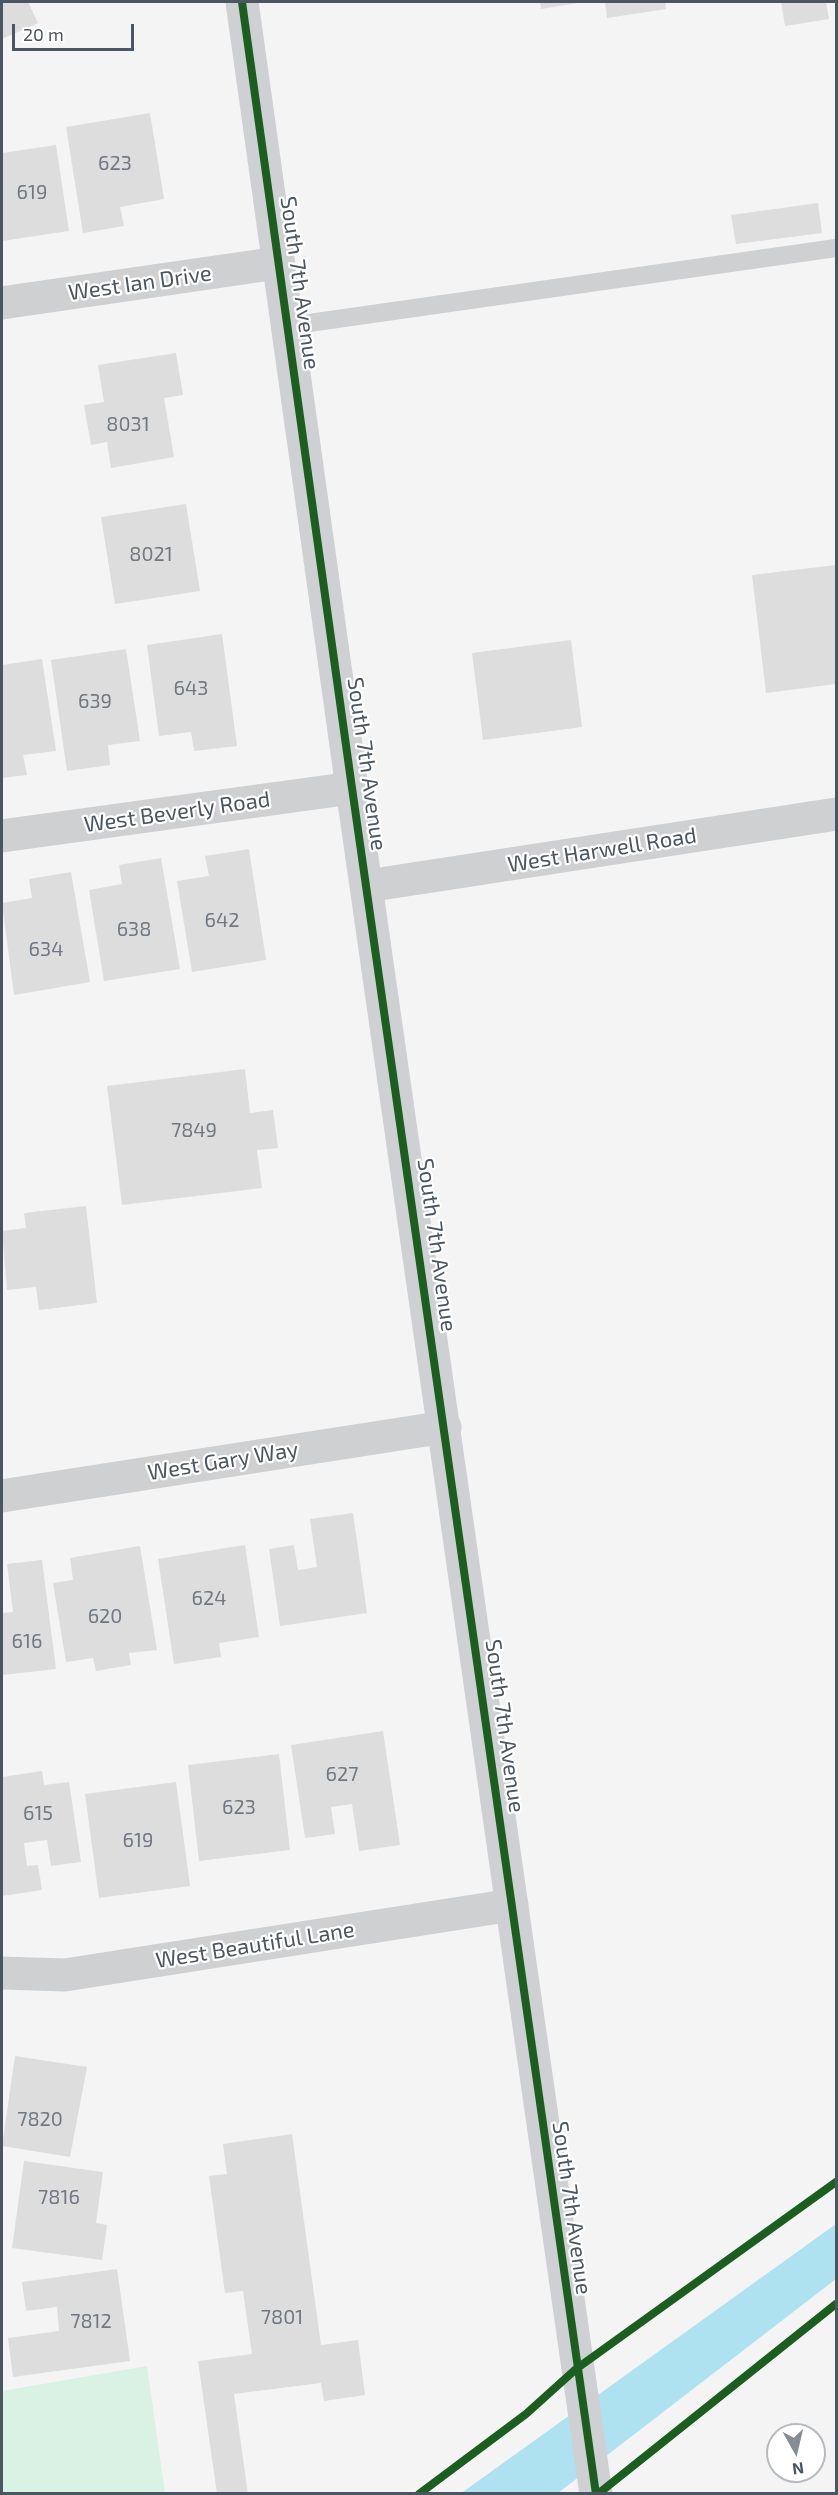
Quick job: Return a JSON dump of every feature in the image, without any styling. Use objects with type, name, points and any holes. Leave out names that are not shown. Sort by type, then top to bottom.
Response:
[{"type":"street","name":"South 7th Avenue","points":[[243,2],[352,788],[594,2478]]},
{"type":"street","name":"West Ian Drive","points":[[2,303],[278,263]]},
{"type":"street","name":"West Beverly Road","points":[[2,836],[352,788]]},
{"type":"street","name":"West Harwell Road","points":[[367,886],[837,814]]},
{"type":"street","name":"West Gary Way","points":[[2,1496],[445,1427]]},
{"type":"street","name":"West Beautiful Lane","points":[[2,1973],[65,1975],[512,1905]]},
{"type":"lane","points":[[288,326],[837,248]]},
{"type":"green space","points":[[147,2366],[165,2493],[2,2493],[2,2391]]},
{"type":"water","points":[[836,2224],[836,2279],[558,2493],[460,2494]]},
{"type":"building","points":[[2,2],[28,2],[38,23],[2,39]]},
{"type":"building","points":[[540,2],[578,2],[578,3],[541,9]]},
{"type":"building","points":[[605,2],[665,2],[666,9],[607,18]]},
{"type":"building","points":[[781,2],[826,2],[829,19],[785,26]]},
{"type":"building","points":[[150,113],[164,199],[120,207],[124,226],[83,233],[66,127]]},
{"type":"building","points":[[56,145],[69,231],[2,241],[2,153]]},
{"type":"building","points":[[818,203],[822,233],[736,244],[731,215]]},
{"type":"building","points":[[176,353],[183,395],[164,398],[174,457],[111,468],[107,442],[91,445],[84,405],[104,402],[98,365]]},
{"type":"building","points":[[186,504],[200,591],[115,604],[101,517]]},
{"type":"building","points":[[836,565],[836,684],[766,693],[752,575]]},
{"type":"building","points":[[222,634],[237,746],[194,751],[191,732],[159,736],[147,645]]},
{"type":"building","points":[[571,640],[582,727],[483,740],[472,653]]},
{"type":"building","points":[[126,649],[140,741],[108,745],[110,765],[67,771],[51,660]]},
{"type":"building","points":[[42,659],[56,751],[23,755],[27,775],[2,778],[2,665]]},
{"type":"building","points":[[249,849],[266,960],[192,972],[177,881],[209,876],[205,856]]},
{"type":"building","points":[[161,858],[180,969],[104,981],[89,890],[122,884],[119,865]]},
{"type":"building","points":[[71,872],[90,982],[14,995],[2,903],[32,898],[29,879]]},
{"type":"building","points":[[245,1069],[250,1113],[273,1110],[278,1148],[257,1150],[262,1188],[122,1205],[107,1086]]},
{"type":"building","points":[[86,1206],[97,1303],[39,1310],[36,1287],[7,1290],[2,1231],[26,1228],[24,1213]]},
{"type":"building","points":[[353,1513],[367,1613],[280,1626],[269,1549],[294,1545],[298,1570],[317,1567],[310,1519]]},
{"type":"building","points":[[245,1545],[259,1637],[219,1643],[221,1657],[174,1664],[158,1559]]},
{"type":"building","points":[[140,1546],[157,1650],[129,1653],[131,1665],[96,1671],[93,1658],[66,1662],[53,1583],[73,1580],[70,1558]]},
{"type":"building","points":[[42,1560],[56,1669],[2,1675],[2,1613],[13,1612],[7,1564]]},
{"type":"building","points":[[383,1731],[400,1845],[359,1851],[352,1804],[331,1807],[335,1834],[305,1838],[291,1745]]},
{"type":"building","points":[[279,1754],[290,1850],[199,1861],[188,1765]]},
{"type":"building","points":[[42,1771],[44,1785],[69,1782],[81,1862],[51,1866],[47,1840],[24,1843],[27,1866],[38,1865],[42,1890],[2,1896],[2,1777]]},
{"type":"building","points":[[176,1782],[190,1886],[99,1898],[85,1794]]},
{"type":"building","points":[[15,2056],[87,2067],[70,2157],[2,2146]]},
{"type":"building","points":[[292,2134],[321,2345],[358,2340],[365,2395],[324,2401],[321,2383],[234,2394],[248,2494],[217,2494],[198,2361],[252,2354],[243,2291],[225,2293],[209,2176],[227,2174],[223,2144]]},
{"type":"building","points":[[24,2161],[103,2172],[96,2223],[107,2225],[102,2260],[12,2248]]},
{"type":"building","points":[[117,2269],[130,2361],[13,2377],[8,2338],[59,2331],[57,2307],[26,2311],[22,2282]]},
{"type":"cycle path","points":[[242,2],[596,2494]]},
{"type":"cycle path","points":[[419,2494],[526,2414],[576,2369],[836,2182]]},
{"type":"cycle path","points":[[598,2494],[836,2304]]}]
